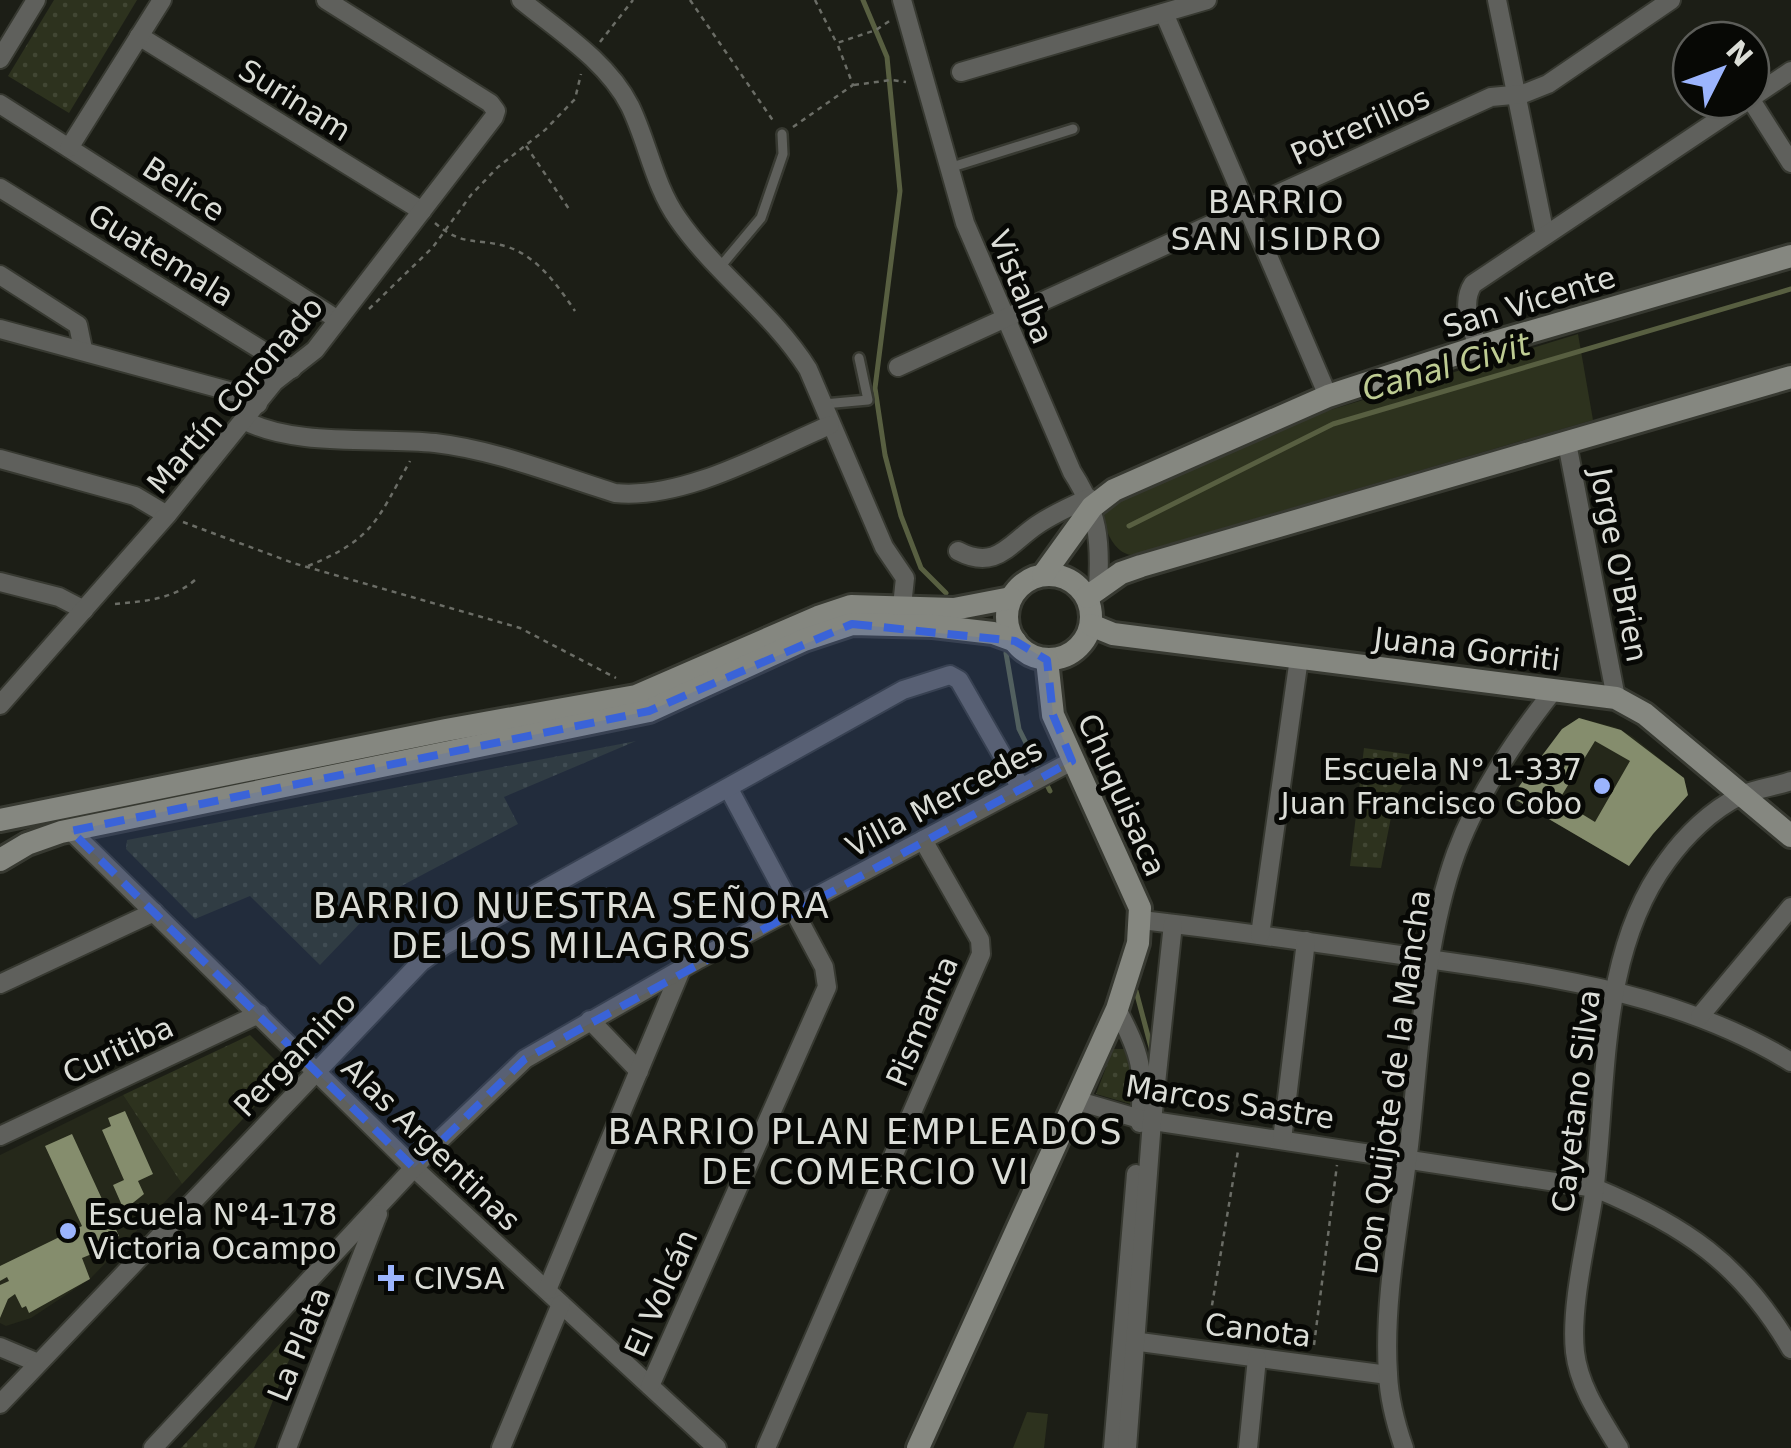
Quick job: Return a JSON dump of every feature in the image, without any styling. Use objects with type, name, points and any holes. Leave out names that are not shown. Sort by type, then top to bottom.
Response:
[{"type":"main road","name":"San Vicente","points":[[1043,575],[1090,502],[1328,396],[1791,256]]},
{"type":"main road","points":[[1092,593],[1121,573],[1141,566],[1791,378]]},
{"type":"main road","points":[[1043,575],[1069,580],[1092,593],[1091,625],[1077,649],[1046,660],[1024,651],[1015,641],[1007,620],[1011,598],[1024,582],[1043,575]]},
{"type":"main road","points":[[0,820],[636,696],[829,612],[862,605],[966,608],[1011,598]]},
{"type":"main road","points":[[0,860],[47,836],[649,712],[804,640],[852,624],[933,626],[1015,641]]},
{"type":"main road","name":"Juana Gorriti","points":[[1091,625],[1113,634],[1616,698],[1644,714],[1791,836]]},
{"type":"main road","name":"Chuquisaca","points":[[918,1448],[1117,1010],[1138,943],[1141,920],[1133,888],[1046,775],[1052,715],[1046,660]]},
{"type":"street","points":[[0,59],[36,0]]},
{"type":"street","points":[[69,148],[162,0]]},
{"type":"street","name":"Martín Coronado","points":[[0,705],[167,515],[274,382],[316,350],[494,118],[496,111],[490,103],[326,0]]},
{"type":"street","points":[[521,0],[589,55],[630,106],[658,182],[677,218],[792,343],[808,369],[884,547],[905,578],[902,606]]},
{"type":"street","points":[[962,72],[1208,0]]},
{"type":"street","points":[[1496,0],[1545,235]]},
{"type":"street","name":"Potrerillos","points":[[898,367],[1491,97],[1515,95],[1548,84],[1671,0]]},
{"type":"street","name":"Vistalba","points":[[904,6],[965,223],[1072,472],[1090,502],[1100,548],[1092,593]]},
{"type":"street","points":[[1164,13],[1328,396]]},
{"type":"street","name":"Surinam","points":[[139,36],[422,211]]},
{"type":"street","name":"Belice","points":[[0,104],[338,320]]},
{"type":"street","points":[[1478,348],[1466,306],[1467,294],[1474,284],[1718,120]]},
{"type":"street","points":[[1763,120],[1791,163]]},
{"type":"street","name":"Guatemala","points":[[0,188],[292,369]]},
{"type":"street","points":[[0,276],[78,325],[83,349]]},
{"type":"street","points":[[0,329],[240,394],[258,404]]},
{"type":"street","points":[[244,420],[269,433],[465,448],[615,493],[636,495],[693,483],[830,425]]},
{"type":"street","name":"Jorge O'Brien","points":[[1567,443],[1616,698]]},
{"type":"street","points":[[0,458],[135,496],[167,515]]},
{"type":"street","name":"San Vicente","points":[[958,551],[982,559],[997,556],[1034,526],[1090,502]]},
{"type":"street","points":[[0,582],[89,604]]},
{"type":"street","points":[[1260,934],[1299,658]]},
{"type":"street","name":"Pergamino","points":[[0,1404],[421,962],[443,946],[904,690],[950,675],[959,680],[1046,775]]},
{"type":"street","name":"Don Quijote de la Mancha","points":[[1404,1448],[1388,1375],[1392,1280],[1431,960],[1448,876],[1462,838],[1506,756],[1554,690]]},
{"type":"street","name":"Villa Mercedes","points":[[153,1448],[414,1168],[510,1071],[680,970],[1046,775]]},
{"type":"street","points":[[1742,794],[1791,780]]},
{"type":"street","name":"El Volcán","points":[[650,1386],[828,987],[824,967],[729,789]]},
{"type":"street","name":"Cayetano Silva","points":[[1619,1448],[1593,1404],[1576,1356],[1574,1330],[1615,990],[1645,895],[1666,862],[1710,816],[1742,794]]},
{"type":"street","name":"Alas Argentinas","points":[[71,831],[414,1168],[717,1448]]},
{"type":"street","name":"Pismanta","points":[[766,1448],[981,954],[980,940],[923,840]]},
{"type":"street","points":[[1700,1016],[1791,908]]},
{"type":"street","points":[[0,984],[154,912]]},
{"type":"street","points":[[1141,920],[1260,934],[1615,990],[1700,1016],[1790,1059]]},
{"type":"street","points":[[1113,1448],[1128,1341],[1146,1120],[1173,924]]},
{"type":"street","points":[[1282,1140],[1306,941]]},
{"type":"street","points":[[501,1448],[554,1297],[680,970]]},
{"type":"street","points":[[1117,1010],[1142,1063],[1146,1120]]},
{"type":"street","name":"Curitiba","points":[[0,1136],[258,1014]]},
{"type":"street","points":[[590,1020],[639,1071]]},
{"type":"street","name":"Marcos Sastre","points":[[1075,1100],[1146,1120],[1594,1188],[1648,1210],[1702,1244],[1757,1298],[1791,1348]]},
{"type":"street","name":"La Plata","points":[[290,1447],[381,1204]]},
{"type":"street","points":[[1127,1448],[1128,1341]]},
{"type":"street","name":"Canota","points":[[1128,1341],[1388,1375]]},
{"type":"street","points":[[0,1347],[38,1363]]},
{"type":"street","points":[[1248,1448],[1257,1358]]},
{"type":"lane","points":[[949,168],[1074,129]]},
{"type":"lane","points":[[720,268],[760,218],[783,154],[782,134]]},
{"type":"lane","points":[[822,405],[868,400],[859,358]]},
{"type":"path","points":[[350,304],[363,311],[374,308],[446,232],[498,167],[575,99],[582,67],[589,55],[633,0]]},
{"type":"path","points":[[690,0],[782,134],[853,85],[891,80],[927,84]]},
{"type":"path","points":[[815,0],[853,85]]},
{"type":"path","points":[[837,43],[876,30],[904,6]]},
{"type":"path","points":[[525,145],[569,209]]},
{"type":"path","points":[[422,211],[446,232],[468,242],[498,245],[522,253],[555,280],[575,311]]},
{"type":"path","points":[[306,567],[338,554],[375,525],[420,442]]},
{"type":"path","points":[[167,515],[306,567],[520,628],[619,679],[636,696]]},
{"type":"path","points":[[89,604],[154,600],[183,591],[195,580]]},
{"type":"path","points":[[1204,1350],[1241,1134]]},
{"type":"path","points":[[1312,1365],[1340,1148]]},
{"type":"highlighted area","points":[[852,624],[1015,641],[1047,660],[1053,715],[1072,761],[525,1059],[414,1168],[71,831],[649,711]]},
{"type":"shaded area","points":[[54,0],[137,0],[69,113],[8,76]]},
{"type":"shaded area","points":[[1578,334],[1593,420],[1131,555],[1115,546],[1108,534],[1104,515],[1114,503],[1314,415]]},
{"type":"shaded area","name":"Escuela N° 1-337 Juan Francisco Cobo","points":[[1579,718],[1615,727],[1632,736],[1684,778],[1688,795],[1629,866],[1511,797],[1562,729]]},
{"type":"shaded area","points":[[636,741],[504,797],[518,824],[390,892],[320,965],[250,896],[195,919],[126,849],[127,840]]},
{"type":"shaded area","points":[[1364,748],[1421,756],[1395,797],[1381,868],[1350,866]]},
{"type":"shaded area","points":[[250,1035],[287,1072],[182,1184],[123,1095]]},
{"type":"shaded area","points":[[1113,1049],[1127,1049],[1135,1065],[1134,1105],[1096,1094]]},
{"type":"shaded area","name":"Escuela N°4-178 Victoria Ocampo","points":[[123,1095],[182,1184],[90,1279],[31,1318],[6,1326],[0,1323],[0,1155]]},
{"type":"shaded area","points":[[307,1315],[254,1448],[181,1448]]},
{"type":"shaded area","points":[[1027,1412],[1048,1414],[1044,1448],[1013,1448]]},
{"type":"building","name":"Escuela N° 1-337 Juan Francisco Cobo","points":[[1579,718],[1621,730],[1684,778],[1688,795],[1629,866],[1511,797],[1562,729]],"holes":[[[1595,741],[1630,761],[1595,822],[1559,800]]]},
{"type":"building","points":[[125,1111],[153,1174],[138,1181],[144,1194],[124,1210],[113,1185],[124,1180],[102,1130],[111,1126],[108,1118]]},
{"type":"building","points":[[72,1134],[119,1236],[101,1244],[104,1249],[82,1258],[90,1279],[29,1313],[15,1294],[8,1299],[0,1318],[0,1285],[9,1281],[7,1277],[0,1281],[0,1266],[82,1226],[45,1146]]},
{"type":"waterway","points":[[863,0],[887,57],[900,191],[875,388],[885,455],[901,516],[921,568],[946,593]]},
{"type":"waterway","name":"Canal Civit","points":[[1129,526],[1333,424],[1791,289]]},
{"type":"waterway","name":"Canal Civit","points":[[1006,653],[1019,729],[1050,791]]},
{"type":"waterway","name":"Canal Civit","points":[[1136,991],[1152,1051]]},
{"type":"place","name":"Escuela N° 1-337 Juan Francisco Cobo","points":[[1602,786]]},
{"type":"place","name":"Escuela N°4-178 Victoria Ocampo","points":[[68,1231]]},
{"type":"place","name":"CIVSA","points":[[391,1278]]},
{"type":"district","name":"BARRIO SAN ISIDRO","points":[[1277,220]]},
{"type":"district","name":"BARRIO NUESTRA SEÑORA DE LOS MILAGROS","points":[[572,926]]},
{"type":"district","name":"BARRIO PLAN EMPLEADOS DE COMERCIO VI","points":[[866,1152]]}]
